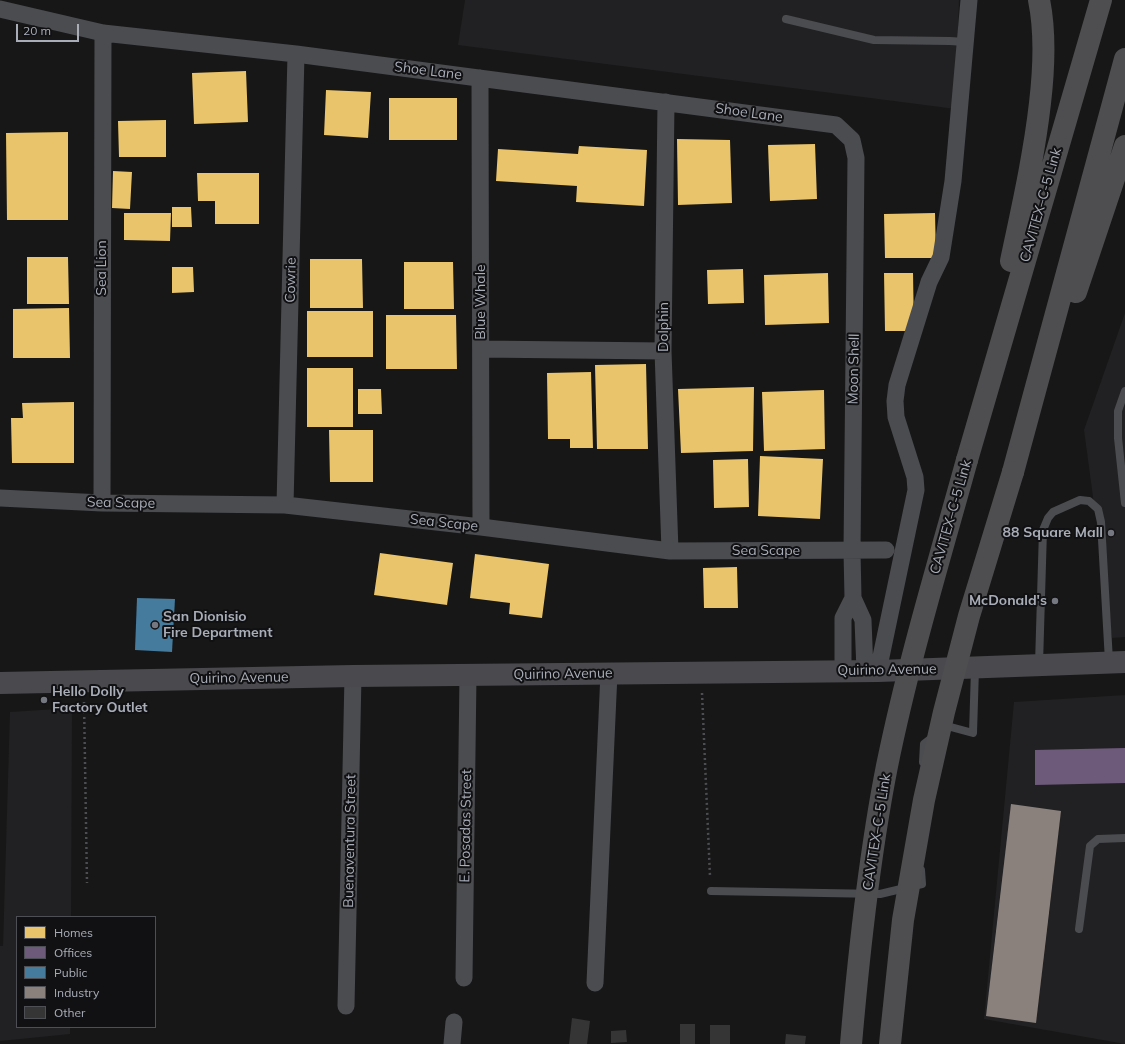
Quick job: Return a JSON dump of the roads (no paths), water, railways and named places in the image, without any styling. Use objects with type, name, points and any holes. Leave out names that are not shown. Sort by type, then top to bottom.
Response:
[{"type":"highway","points":[[967,460],[1034,150],[1044,58],[1043,30],[1039,0]]},
{"type":"highway","name":"CAVITEX–C-5 Link","points":[[851,1044],[871,867],[887,767],[896,723],[919,631],[967,460],[1101,0]]},
{"type":"highway","points":[[890,1044],[903,920],[923,807],[944,712],[969,616],[1013,472],[1125,59]]},
{"type":"highway","points":[[1013,472],[1108,200],[1125,146]]},
{"type":"main road","name":"Quirino Avenue","points":[[0,683],[353,676],[862,671],[1117,663]]},
{"type":"street","points":[[862,671],[916,490],[915,477],[896,417],[895,401],[897,385],[929,282],[941,257],[954,181],[964,42],[969,0]]},
{"type":"street","name":"Shoe Lane","points":[[0,9],[103,33],[296,54],[836,125],[852,140]]},
{"type":"street","name":"Sea Lion","points":[[102,503],[103,33]]},
{"type":"street","name":"Cowrie","points":[[285,505],[296,54]]},
{"type":"street","name":"Blue Whale","points":[[480,78],[481,527]]},
{"type":"street","name":"Dolphin","points":[[666,102],[663,351],[670,551]]},
{"type":"street","name":"Moon Shell","points":[[852,140],[856,158],[852,551],[853,598],[843,618],[862,671]]},
{"type":"street","points":[[481,349],[663,351]]},
{"type":"street","name":"Sea Scape","points":[[0,498],[102,503],[285,505],[481,527],[670,551],[886,550]]},
{"type":"street","points":[[595,983],[609,673]]},
{"type":"street","name":"E. Posadas Street","points":[[464,978],[468,675]]},
{"type":"street","name":"Buenaventura Street","points":[[346,1006],[353,676]]},
{"type":"street","points":[[452,1044],[454,1022]]},
{"type":"lane","points":[[786,19],[874,40],[964,42]]},
{"type":"lane","points":[[1125,391],[1118,411],[1118,438],[1125,503]]},
{"type":"lane","points":[[1039,666],[1043,530],[1052,512],[1080,500],[1089,501],[1098,509],[1101,522],[1117,663]]},
{"type":"lane","points":[[711,891],[880,894],[922,884],[920,847],[924,744],[947,726],[973,733],[975,668]]},
{"type":"lane","points":[[1079,929],[1090,846],[1098,839],[1125,838]]},
{"type":"place","name":"88 Square Mall","points":[[1111,533]]},
{"type":"place","name":"McDonald's","points":[[1055,601]]},
{"type":"place","name":"San Dionisio Fire Department","points":[[155,625]]},
{"type":"place","name":"Hello Dolly Factory Outlet","points":[[44,700]]}]
